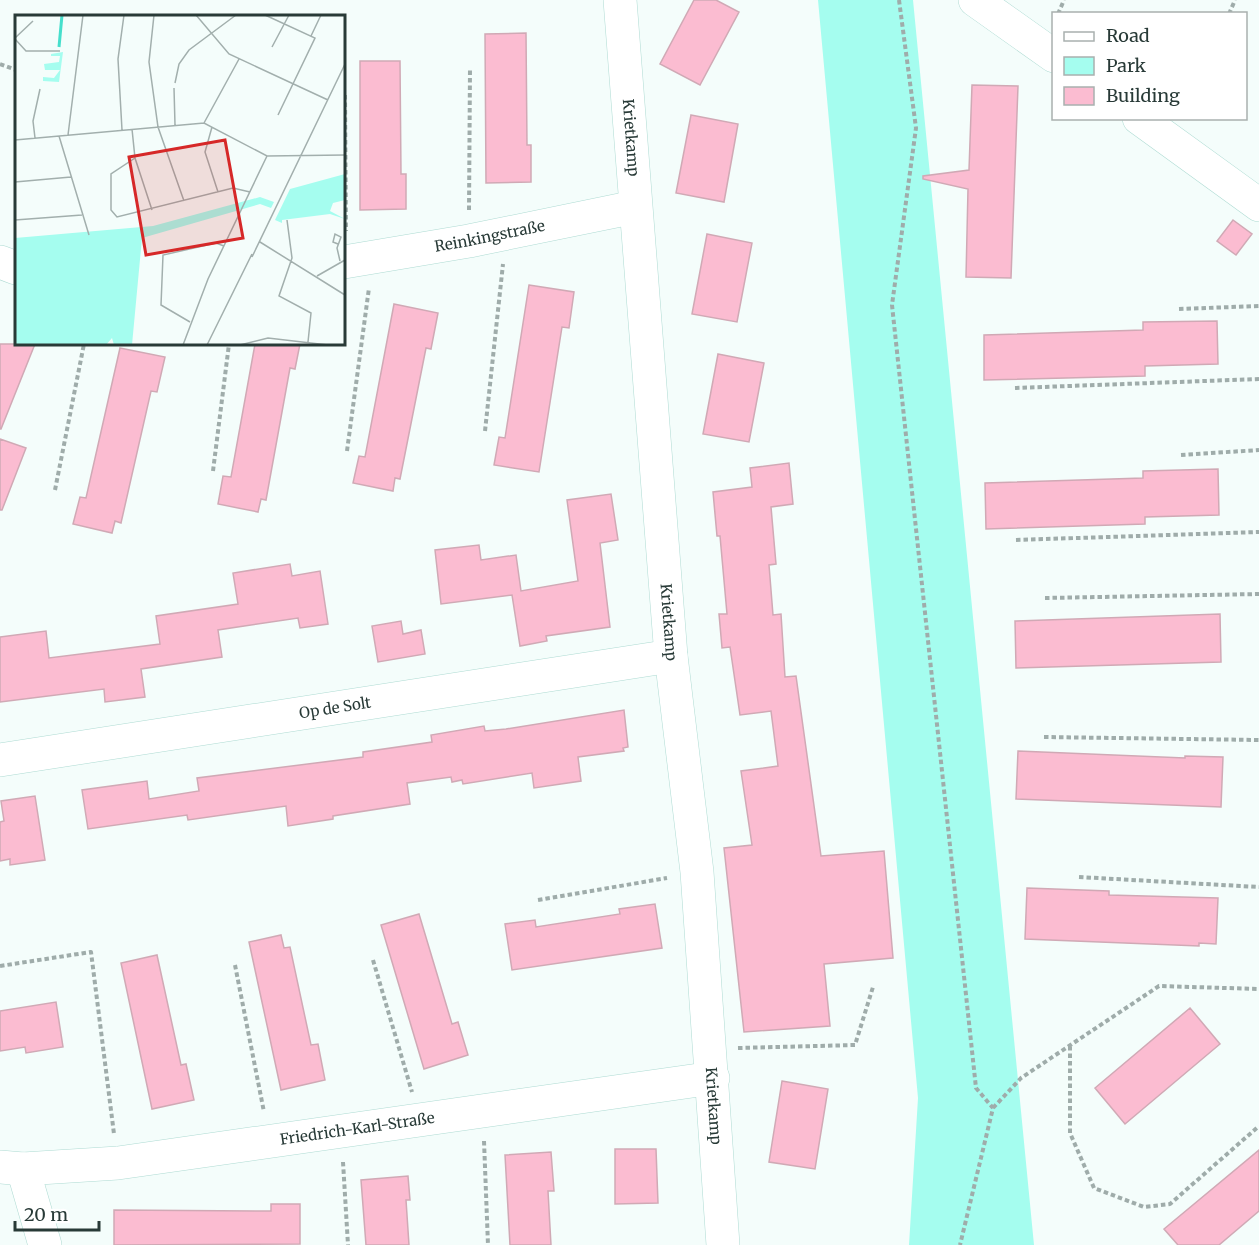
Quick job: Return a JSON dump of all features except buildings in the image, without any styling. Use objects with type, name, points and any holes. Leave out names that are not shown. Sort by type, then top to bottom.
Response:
[{"type":"street","name":"Krietkamp","points":[[620,0],[671,656],[697,873],[723,1245]]},
{"type":"street","points":[[975,0],[1052,55]]},
{"type":"street","points":[[1142,120],[1259,205]]},
{"type":"street","name":"Reinkingstraße","points":[[354,260],[469,241],[635,207]]},
{"type":"street","points":[[0,262],[15,268]]},
{"type":"street","name":"Op de Solt","points":[[0,760],[671,656]]},
{"type":"street","name":"Friedrich-Karl-Straße","points":[[12,1168],[118,1163],[483,1110],[712,1064]]},
{"type":"street","points":[[12,1168],[45,1245]]},
{"type":"path","points":[[899,0],[916,128],[892,306],[976,1088],[993,1108]]},
{"type":"path","points":[[0,64],[15,70]]},
{"type":"path","points":[[469,241],[470,68]]},
{"type":"path","points":[[345,95],[354,260],[347,451]]},
{"type":"path","points":[[485,432],[506,234]]},
{"type":"path","points":[[1179,309],[1259,306]]},
{"type":"path","points":[[55,490],[84,345]]},
{"type":"path","points":[[213,471],[229,345]]},
{"type":"path","points":[[1015,388],[1259,380]]},
{"type":"path","points":[[1181,454],[1259,450]]},
{"type":"path","points":[[1016,540],[1259,532]]},
{"type":"path","points":[[1045,598],[1259,594]]},
{"type":"path","points":[[1044,737],[1259,740]]},
{"type":"path","points":[[538,900],[697,873]]},
{"type":"path","points":[[1079,876],[1259,887]]},
{"type":"path","points":[[0,966],[91,952],[118,1163]]},
{"type":"path","points":[[373,960],[420,1119]]},
{"type":"path","points":[[235,965],[270,1141]]},
{"type":"path","points":[[960,1245],[993,1108],[1021,1078],[1159,986],[1259,989]]},
{"type":"path","points":[[712,1064],[855,1046],[873,987]]},
{"type":"path","points":[[1070,1046],[1070,1133],[1094,1188],[1144,1207],[1170,1204],[1259,1126]]},
{"type":"path","points":[[483,1110],[488,1245]]},
{"type":"path","points":[[341,1130],[348,1245]]},
{"type":"green space","points":[[818,0],[913,0],[1034,1245],[909,1245],[918,1098]]}]
